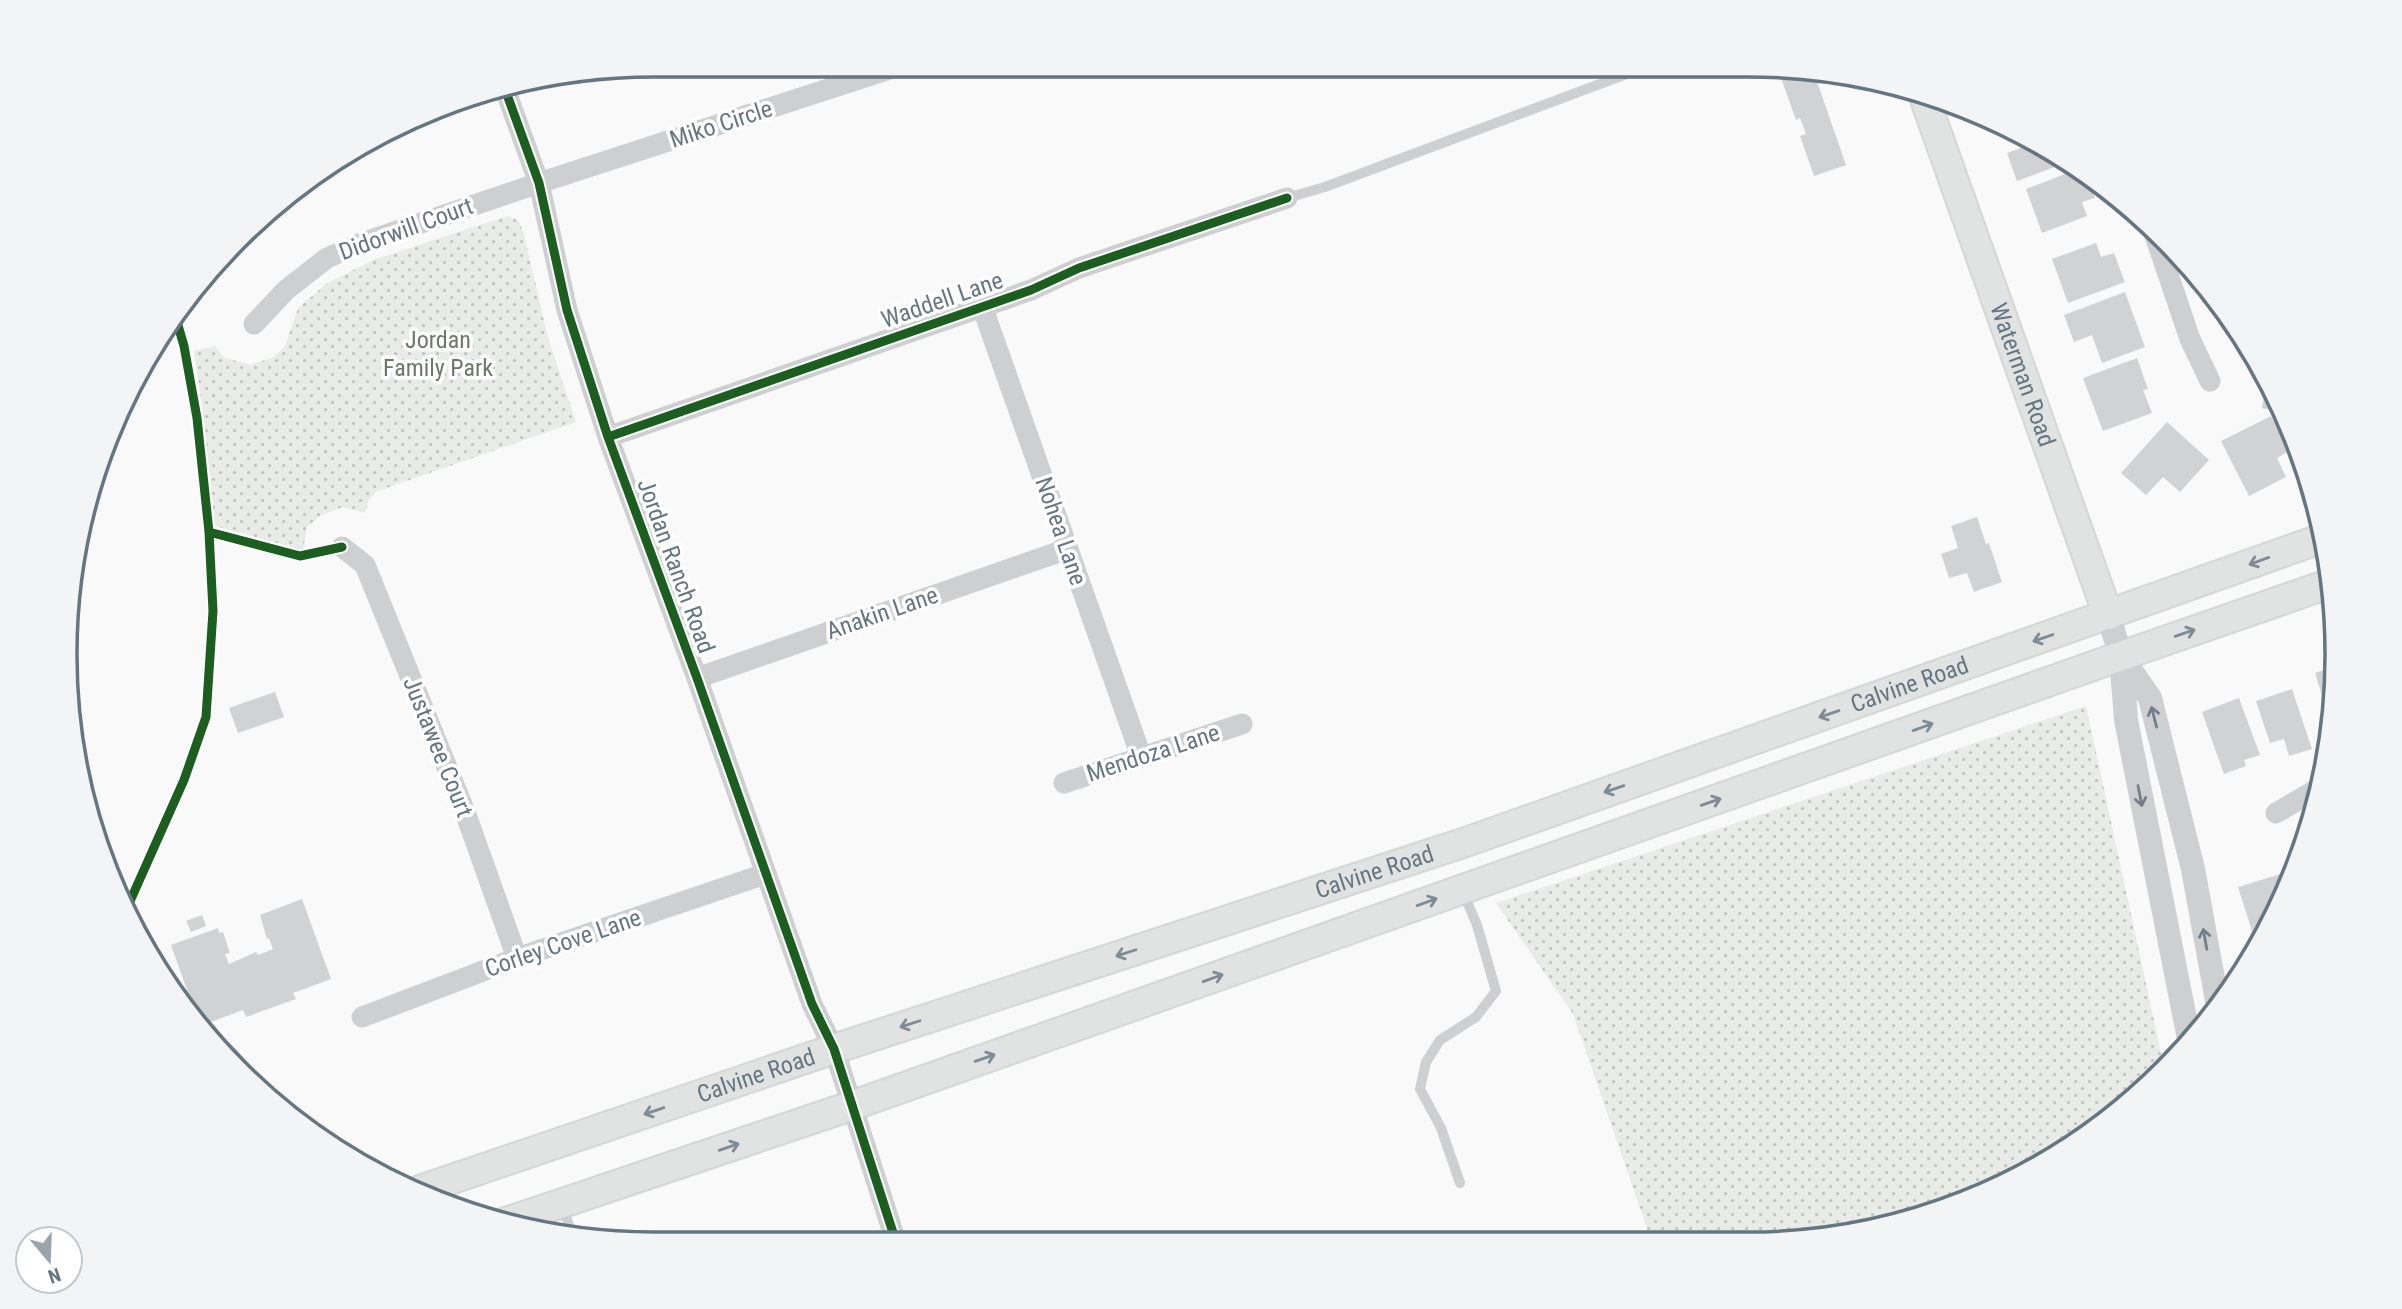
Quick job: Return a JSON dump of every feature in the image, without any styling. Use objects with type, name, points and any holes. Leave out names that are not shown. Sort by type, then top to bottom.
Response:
[{"type":"main road","name":"Waterman Road","points":[[1927,106],[2108,615]]},
{"type":"main road","name":"Calvine Road","points":[[432,1187],[834,1049],[1466,842],[2314,541]]},
{"type":"main road","name":"Calvine Road","points":[[531,1218],[549,1215],[2321,587]]},
{"type":"street","name":"Miko Circle","points":[[539,183],[865,77]]},
{"type":"street","name":"Jordan Ranch Road","points":[[508,96],[539,183],[567,310],[608,438],[697,678],[812,1004],[834,1049],[893,1232]]},
{"type":"street","name":"Didorwill Court","points":[[254,324],[286,290],[327,258],[359,244],[539,183]]},
{"type":"street","name":"Waddell Lane","points":[[608,438],[1031,290],[1079,268],[1287,198]]},
{"type":"street","points":[[2159,250],[2190,339],[2210,381]]},
{"type":"street","name":"Nohea Lane","points":[[982,306],[1141,756]]},
{"type":"street","name":"Justawee Court","points":[[342,547],[365,565],[465,812],[517,958]]},
{"type":"street","name":"Anakin Lane","points":[[697,678],[1067,549]]},
{"type":"street","name":"Waterman Road","points":[[2108,615],[2121,656],[2126,720],[2187,1029]]},
{"type":"street","name":"Waterman Road","points":[[2121,656],[2150,698],[2193,869],[2216,993]]},
{"type":"street","name":"Mendoza Lane","points":[[1064,783],[1242,724]]},
{"type":"street","points":[[2276,813],[2307,795]]},
{"type":"street","name":"Corley Cove Lane","points":[[362,1017],[517,958],[765,874]]},
{"type":"lane","points":[[1287,198],[1325,187],[1619,77]]},
{"type":"lane","points":[[1460,1183],[1441,1128],[1420,1089],[1426,1062],[1440,1040],[1476,1017],[1496,992],[1477,925],[1462,890]]},
{"type":"green space","name":"Jordan Family Park","points":[[507,216],[518,220],[524,234],[548,338],[576,422],[375,492],[365,513],[343,507],[321,515],[307,527],[303,550],[215,526],[194,351],[215,346],[225,358],[250,365],[274,357],[285,346],[298,308],[326,284],[373,260]]},
{"type":"green space","points":[[2086,706],[2162,1057],[2128,1089],[2068,1135],[2003,1172],[1933,1201],[1860,1221],[1823,1227],[1785,1231],[1648,1232],[1573,1014],[1496,903]]},
{"type":"building","points":[[1781,78],[1817,81],[1846,165],[1814,176],[1800,136],[1806,134],[1800,118],[1796,120]]},
{"type":"building","points":[[2023,147],[2056,166],[2017,181],[2007,153]]},
{"type":"building","points":[[2067,173],[2092,191],[2095,198],[2082,202],[2087,216],[2042,233],[2026,189]]},
{"type":"building","points":[[2096,243],[2101,257],[2114,253],[2125,282],[2068,303],[2052,259]]},
{"type":"building","points":[[2125,292],[2145,347],[2102,363],[2092,335],[2074,342],[2064,315]]},
{"type":"building","points":[[2137,358],[2148,389],[2143,390],[2152,413],[2103,431],[2083,378]]},
{"type":"building","points":[[2264,397],[2270,409],[2262,408]]},
{"type":"building","points":[[2271,416],[2288,452],[2277,458],[2286,477],[2249,496],[2221,441]]},
{"type":"building","points":[[2167,422],[2209,460],[2180,492],[2163,477],[2146,495],[2121,473]]},
{"type":"building","points":[[1977,517],[2002,582],[1974,592],[1967,573],[1949,578],[1941,554],[1958,548],[1951,526]]},
{"type":"building","points":[[2325,670],[2323,700],[2315,673]]},
{"type":"building","points":[[2292,689],[2312,749],[2289,756],[2284,739],[2270,743],[2256,701]]},
{"type":"building","points":[[275,692],[284,717],[238,733],[229,708]]},
{"type":"building","points":[[2239,698],[2260,755],[2244,760],[2246,766],[2224,774],[2202,712]]},
{"type":"building","points":[[2281,874],[2253,934],[2238,887]]},
{"type":"building","points":[[302,899],[331,979],[293,993],[296,999],[246,1017],[243,1010],[210,1022],[190,997],[171,945],[218,928],[219,933],[223,932],[230,953],[225,954],[229,964],[256,952],[258,955],[273,949],[260,915]]},
{"type":"building","points":[[202,915],[206,926],[191,932],[186,921]]},
{"type":"cycle path","points":[[508,96],[539,183],[567,310],[608,437],[697,678],[812,1004],[834,1049],[893,1232]]},
{"type":"cycle path","points":[[608,437],[1031,290],[1079,268],[1287,198]]},
{"type":"cycle path","points":[[131,898],[184,780],[206,717],[213,611],[209,532],[197,418],[179,327]]},
{"type":"cycle path","points":[[209,532],[300,556],[342,547]]}]
